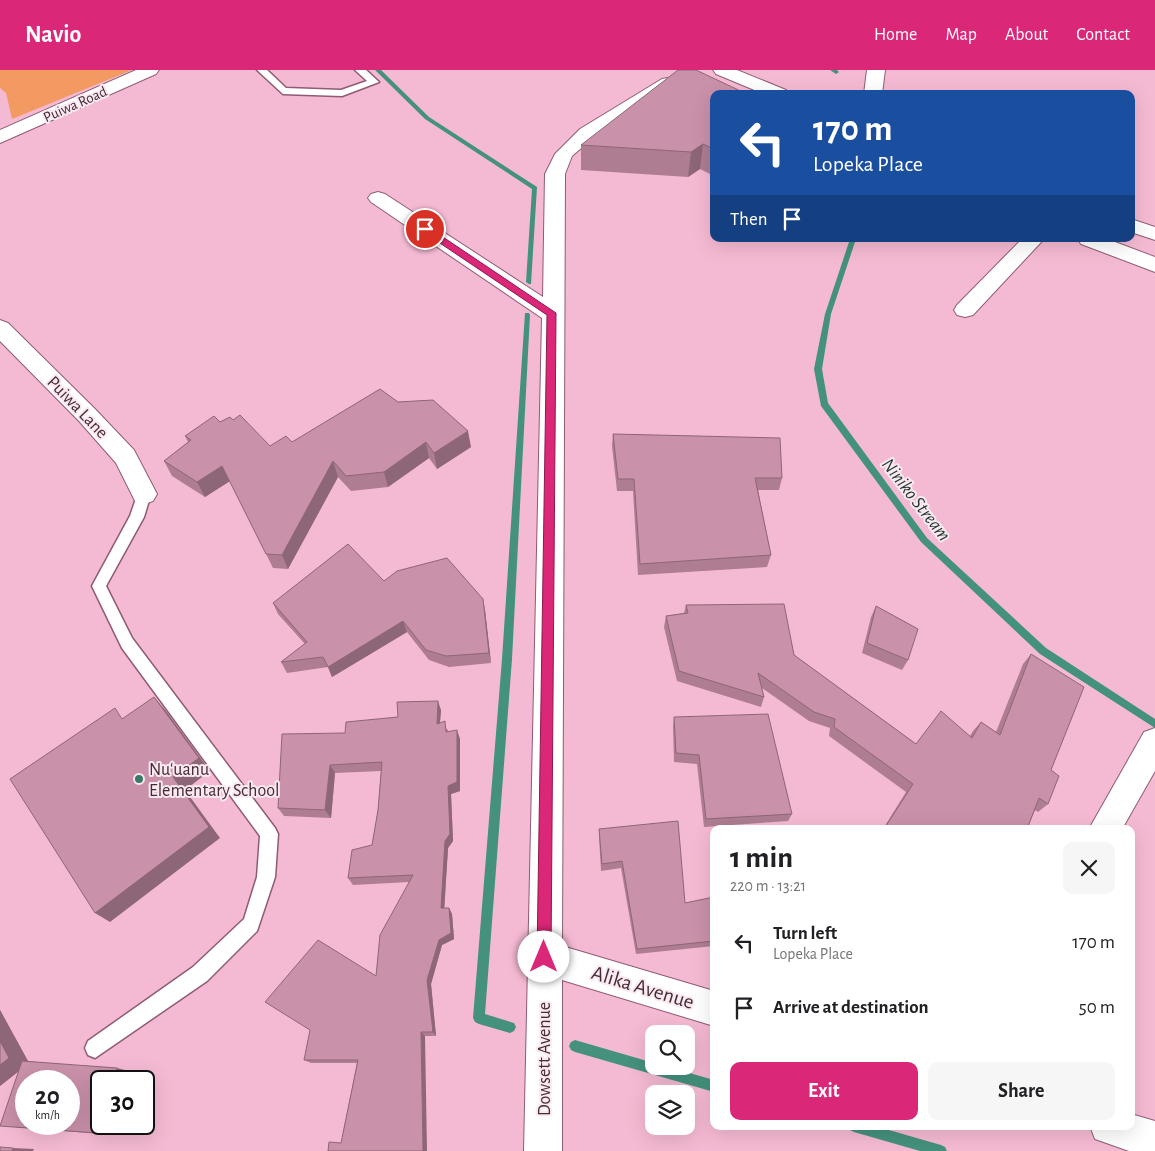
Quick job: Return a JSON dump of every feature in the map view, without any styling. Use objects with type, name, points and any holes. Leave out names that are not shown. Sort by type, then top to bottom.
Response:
[{"type":"main road","points":[[747,70],[783,90]]},
{"type":"main road","points":[[874,90],[876,70]]},
{"type":"main road","name":"Puiwa Road","points":[[0,137],[137,72]]},
{"type":"main road","name":"Dowsett Avenue","points":[[543,1151],[551,313],[555,174],[564,154],[586,133],[684,73]]},
{"type":"main road","points":[[719,78],[777,90]]},
{"type":"main road","points":[[719,78],[731,90]]},
{"type":"main road","points":[[378,198],[551,313]]},
{"type":"main road","points":[[1135,226],[1155,234]]},
{"type":"main road","points":[[965,310],[1031,242]]},
{"type":"main road","points":[[1096,242],[1155,265]]},
{"type":"main road","name":"Puiwa Lane","points":[[0,328],[87,415],[125,457],[144,494]]},
{"type":"main road","points":[[1107,825],[1152,748]]},
{"type":"main road","name":"Alika Avenue","points":[[544,957],[710,1008]]},
{"type":"main road","points":[[1121,1130],[1155,1140]]},
{"type":"lane","points":[[262,70],[283,91],[342,93],[374,82],[360,70]]},
{"type":"lane","points":[[95,1048],[200,974],[251,925],[266,877],[269,834],[127,643],[100,586],[137,517],[144,494]]},
{"type":"shaded area","points":[[0,70],[132,70],[12,119],[6,93],[0,88]]},
{"type":"building","points":[[678,70],[696,70],[738,90],[710,90],[710,147],[703,144],[691,152],[581,145]]},
{"type":"building","points":[[380,389],[398,402],[433,400],[468,431],[434,453],[426,442],[384,472],[346,476],[333,461],[282,555],[266,554],[222,466],[197,482],[164,461],[191,440],[185,436],[214,416],[220,422],[230,417],[233,420],[240,415],[270,446],[286,436],[292,442]]},
{"type":"building","points":[[613,434],[780,438],[782,478],[755,478],[771,555],[640,564],[634,479],[618,479]]},
{"type":"building","points":[[348,544],[384,581],[397,571],[447,558],[483,599],[489,653],[446,656],[426,650],[403,621],[328,667],[323,657],[281,662],[307,642],[273,603]]},
{"type":"building","points":[[784,604],[794,655],[916,744],[941,711],[972,738],[981,722],[1000,735],[1031,654],[1084,687],[1051,770],[1059,776],[1048,804],[1039,798],[1029,825],[887,825],[913,784],[834,727],[835,719],[814,712],[758,673],[764,697],[679,671],[666,616],[688,613],[686,605]]},
{"type":"building","points":[[876,606],[918,629],[908,660],[867,643]]},
{"type":"building","points":[[154,697],[199,758],[173,777],[209,827],[95,913],[10,779],[115,708],[122,719]]},
{"type":"building","points":[[438,701],[437,724],[445,721],[446,732],[457,730],[457,782],[448,786],[450,834],[445,841],[441,908],[449,908],[451,933],[439,940],[427,980],[433,1032],[421,1032],[423,1151],[328,1151],[329,1142],[341,1143],[358,1060],[304,1060],[310,1030],[265,1002],[318,940],[376,976],[380,935],[413,875],[348,878],[352,850],[372,845],[378,810],[382,762],[330,765],[325,810],[278,808],[282,734],[345,733],[346,722],[398,717],[397,702]]},
{"type":"building","points":[[768,714],[792,814],[706,819],[699,755],[676,753],[674,717]]},
{"type":"building","points":[[678,821],[685,903],[710,898],[710,941],[637,949],[622,861],[602,864],[599,829]]},
{"type":"building","points":[[0,1041],[9,1058],[0,1065]]},
{"type":"building","points":[[22,1061],[117,1068],[116,1070],[90,1070],[90,1132],[80,1132],[80,1070],[19,1070]]},
{"type":"building","points":[[15,1082],[15,1127],[0,1126]]},
{"type":"building","points":[[0,1147],[13,1148],[12,1151],[0,1151]]},
{"type":"waterway","points":[[378,70],[427,118],[535,188],[529,282]]},
{"type":"waterway","name":"Niniko Stream","points":[[852,242],[828,314],[818,369],[824,404],[924,540],[1043,651],[1155,724]]},
{"type":"waterway","points":[[510,1027],[479,1018],[507,659],[527,315]]},
{"type":"waterway","points":[[575,1046],[710,1085]]},
{"type":"waterway","points":[[868,1130],[941,1151]]},
{"type":"place","name":"Nuʻuanu Elementary School","points":[[139,779]]},
{"type":"route","points":[[425,229],[551,313],[544,957]]}]
